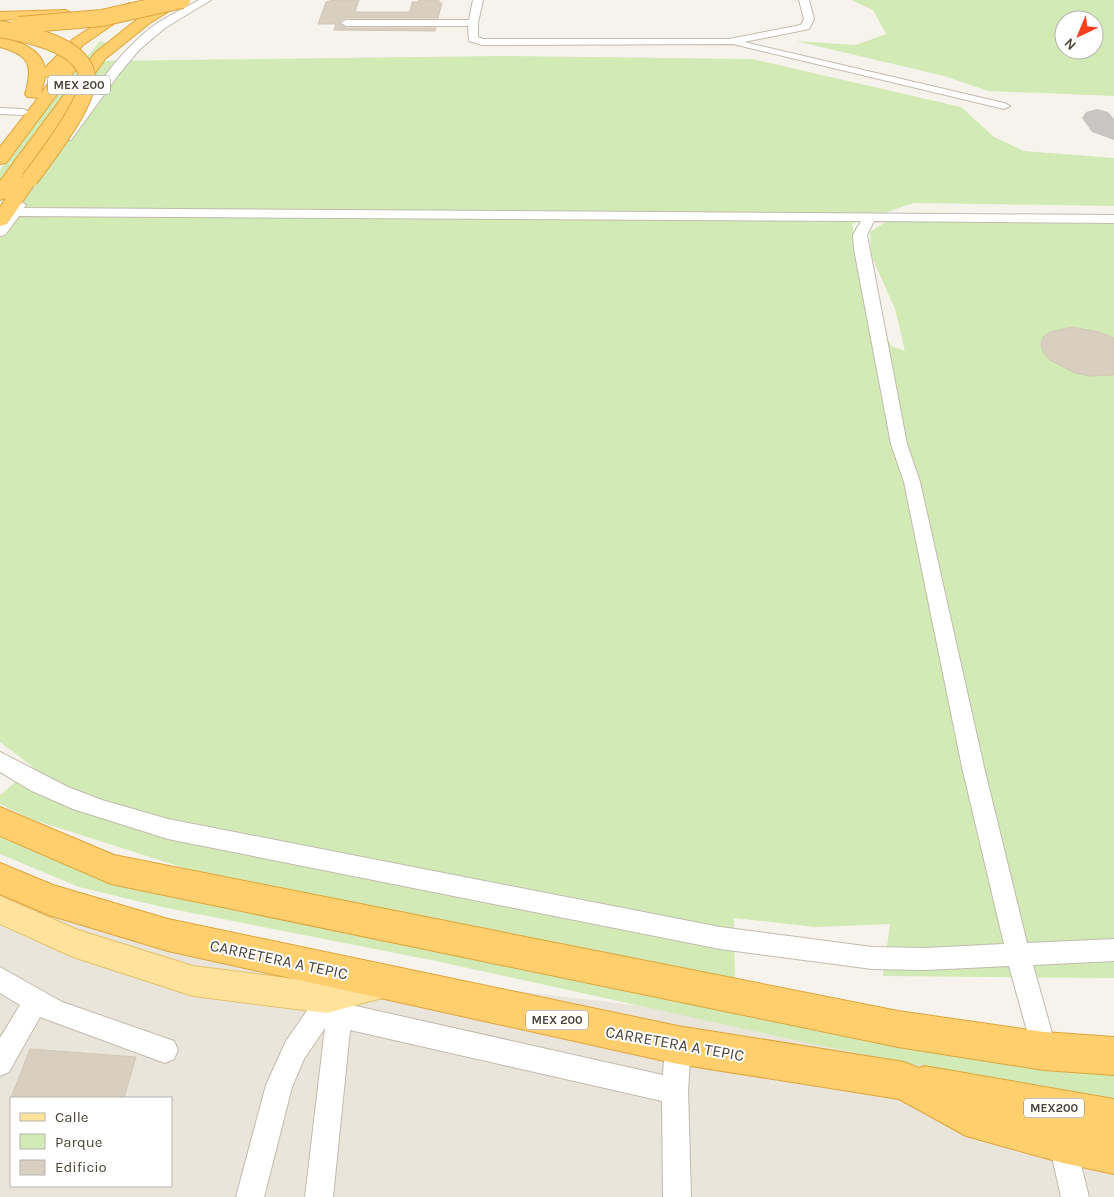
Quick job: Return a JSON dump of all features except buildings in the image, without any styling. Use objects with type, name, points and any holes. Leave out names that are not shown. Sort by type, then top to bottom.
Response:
[{"type":"highway","points":[[0,16],[64,14],[92,10],[128,0]]},
{"type":"highway","points":[[0,146],[58,61],[100,25],[141,0]]},
{"type":"highway","name":"MEX 200","points":[[0,159],[65,72],[90,44],[157,0]]},
{"type":"highway","points":[[0,28],[97,19],[148,10],[181,0]]},
{"type":"highway","name":"MEX 200","points":[[0,194],[100,56],[121,37],[145,20],[181,0]]},
{"type":"highway","points":[[0,28],[44,39],[60,46],[84,66],[87,76],[83,98],[7,216]]},
{"type":"highway","points":[[0,42],[23,50],[35,58],[38,65],[38,83],[24,111]]},
{"type":"highway","points":[[0,821],[111,869],[898,1029],[1044,1050],[1114,1056]]},
{"type":"highway","name":"CARRETERA A TEPIC","points":[[0,878],[49,899],[168,935],[332,999],[388,983],[678,1045],[904,1081],[966,1116],[1063,1143],[1114,1154]]},
{"type":"highway","name":"MEX200","points":[[904,1081],[1114,1119]]},
{"type":"main road","points":[[0,910],[73,943],[193,981],[332,999]]},
{"type":"street","points":[[0,232],[7,216],[117,67],[149,34],[206,0]]},
{"type":"street","points":[[478,0],[473,23],[473,39],[482,42],[729,42],[805,27],[809,19],[804,0]]},
{"type":"street","points":[[346,23],[473,23]]},
{"type":"street","points":[[0,111],[24,111]]},
{"type":"street","points":[[0,122],[24,111]]},
{"type":"street","points":[[7,216],[871,216],[1114,219]]},
{"type":"street","points":[[871,216],[860,235],[861,249],[899,444],[912,482],[960,716],[1018,954]]},
{"type":"street","points":[[0,979],[55,1012],[165,1050]]},
{"type":"street","points":[[332,999],[675,1091]]},
{"type":"street","points":[[250,1197],[279,1085],[295,1050],[332,999]]},
{"type":"street","points":[[319,1197],[332,999]]},
{"type":"street","points":[[0,1063],[36,1000]]},
{"type":"street","points":[[676,1197],[675,1091],[678,1045]]},
{"type":"street","points":[[1063,1143],[1075,1197]]},
{"type":"lane","points":[[729,42],[1004,106]]},
{"type":"lane","points":[[0,761],[31,780],[68,798],[115,815],[168,829],[720,938],[900,960],[1114,950]]},
{"type":"lane","points":[[1018,954],[1044,1050]]},
{"type":"shaded area","points":[[0,894],[208,954],[1050,1055],[1114,1058],[1114,1197],[0,1197]]},
{"type":"green space","points":[[851,0],[1114,0],[1114,96],[988,91],[944,76],[796,41],[856,45],[886,34],[873,10]]},
{"type":"green space","points":[[100,41],[107,43],[0,184],[0,170],[41,114]]},
{"type":"green space","points":[[501,56],[752,59],[961,107],[994,137],[1024,151],[1114,158],[1114,206],[914,203],[852,224],[860,271],[891,346],[905,351],[895,309],[871,255],[870,232],[887,221],[1114,224],[1114,978],[883,976],[890,924],[815,927],[734,918],[735,985],[259,892],[31,819],[0,804],[0,795],[33,767],[0,742],[0,210],[104,61]]},
{"type":"green space","points":[[0,833],[42,855],[122,881],[1114,1073],[1114,1107],[1004,1082],[827,1047],[436,961],[162,907],[79,887],[0,854]]},
{"type":"taxiway","points":[[1097,118],[1103,125],[1114,131]]}]
